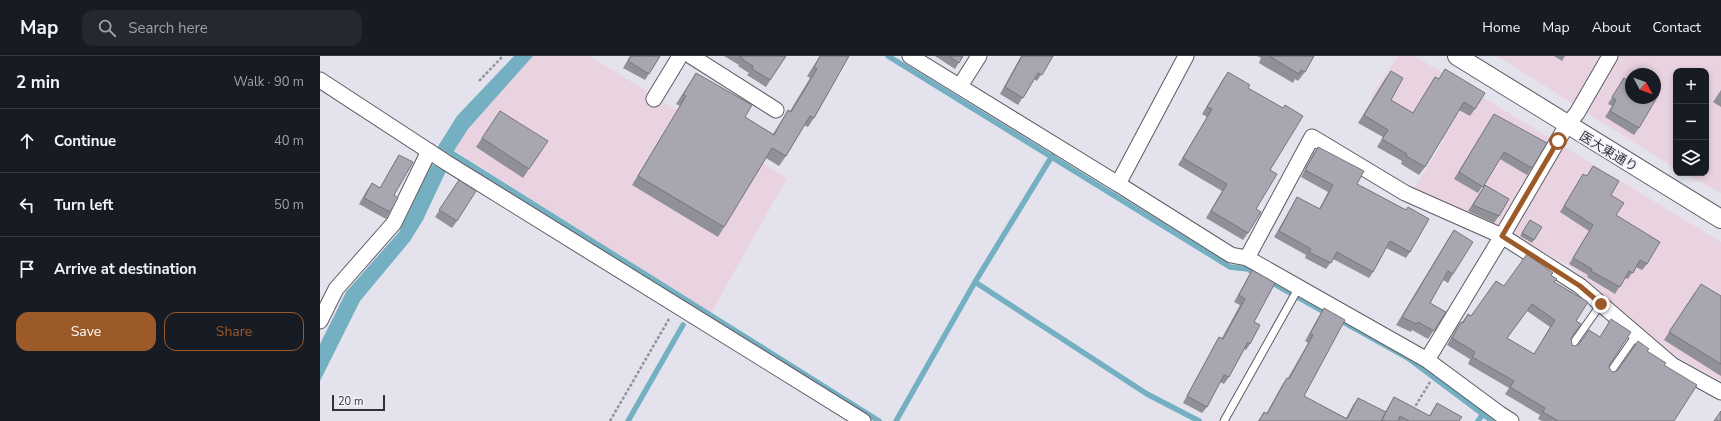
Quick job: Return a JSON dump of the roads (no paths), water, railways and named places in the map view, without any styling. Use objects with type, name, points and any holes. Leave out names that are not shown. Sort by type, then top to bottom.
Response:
[{"type":"street","points":[[654,99],[680,56]]},
{"type":"street","points":[[691,56],[776,110]]},
{"type":"street","points":[[910,56],[1231,255],[1247,258],[1298,289],[1427,360],[1511,421]]},
{"type":"street","points":[[960,86],[978,56]]},
{"type":"street","points":[[1118,184],[1186,56]]},
{"type":"street","name":"医大東通り","points":[[1457,56],[1721,219]]},
{"type":"street","points":[[1427,360],[1567,125],[1577,113],[1610,56]]},
{"type":"street","points":[[320,80],[437,156],[864,421]]},
{"type":"street","points":[[1247,258],[1312,137],[1405,193],[1502,236],[1580,286],[1672,365],[1721,392]]},
{"type":"street","points":[[320,321],[336,289],[394,223],[437,156]]},
{"type":"lane","points":[[1224,421],[1298,289]]},
{"type":"lane","points":[[1570,348],[1601,304]]},
{"type":"lane","points":[[1609,374],[1636,334]]},
{"type":"water","points":[[514,56],[533,56],[468,129],[450,157],[437,148],[457,116]]},
{"type":"water","points":[[432,164],[446,171],[423,220],[410,241],[360,301],[320,381],[320,344],[346,292],[399,232]]},
{"type":"waterway","points":[[888,56],[1230,267],[1248,269],[1257,274]]},
{"type":"waterway","points":[[447,150],[879,421]]},
{"type":"waterway","points":[[896,421],[975,282],[1052,156]]},
{"type":"waterway","points":[[1269,281],[1328,314]]},
{"type":"waterway","points":[[975,282],[1147,394],[1199,421]]},
{"type":"waterway","points":[[1338,319],[1408,358],[1492,421]]},
{"type":"waterway","points":[[628,421],[683,325]]},
{"type":"waterway","points":[[1478,421],[1482,415]]}]
